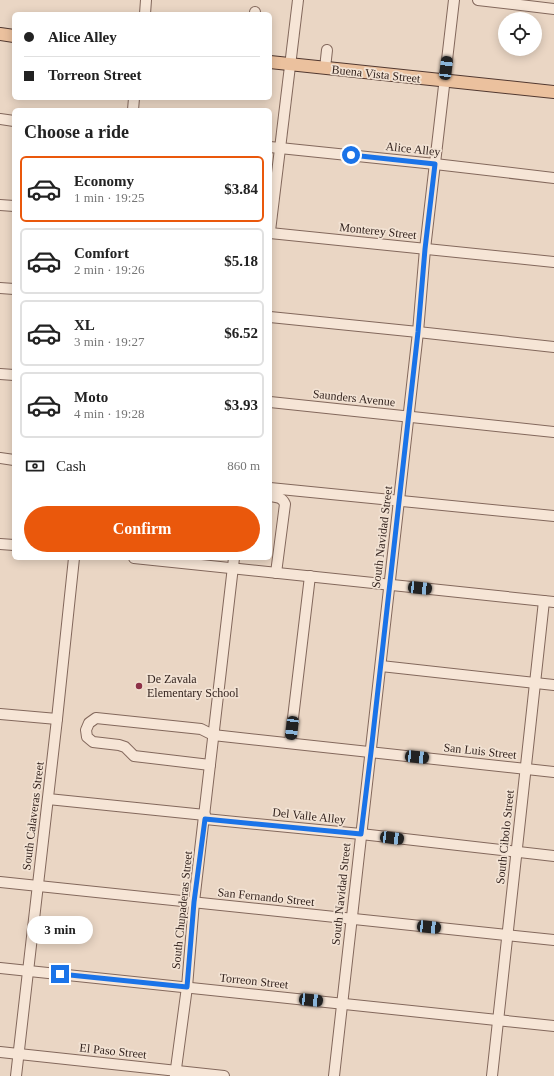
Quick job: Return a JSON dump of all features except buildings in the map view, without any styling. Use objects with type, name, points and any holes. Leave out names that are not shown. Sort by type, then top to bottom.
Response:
[{"type":"main road","points":[[0,34],[12,36]]},
{"type":"main road","name":"Buena Vista Street","points":[[272,62],[554,92]]},
{"type":"street","points":[[144,12],[146,0]]},
{"type":"street","points":[[272,198],[275,148],[290,64],[298,0]]},
{"type":"street","name":"South Navidad Street","points":[[334,1076],[409,417],[425,249],[454,0]]},
{"type":"street","points":[[478,0],[554,9]]},
{"type":"street","points":[[325,68],[327,50]]},
{"type":"street","points":[[0,119],[12,121]]},
{"type":"street","name":"Alice Alley","points":[[275,148],[554,178]]},
{"type":"street","points":[[0,205],[12,206]]},
{"type":"street","name":"Monterey Street","points":[[272,232],[554,262]]},
{"type":"street","points":[[0,288],[12,289]]},
{"type":"street","points":[[272,317],[554,347]]},
{"type":"street","points":[[0,374],[12,375]]},
{"type":"street","name":"Saunders Avenue","points":[[272,402],[554,432]]},
{"type":"street","points":[[0,458],[12,460]]},
{"type":"street","points":[[272,488],[399,502],[554,516]]},
{"type":"street","points":[[272,496],[278,497],[283,500],[285,504],[279,552],[275,556],[276,573]]},
{"type":"street","points":[[0,544],[12,545]]},
{"type":"street","name":"South Calaveras Street","points":[[16,1076],[74,560]]},
{"type":"street","points":[[174,560],[233,563],[276,573],[549,601]]},
{"type":"street","name":"South Chupaderas Street","points":[[176,1074],[187,987],[194,902],[205,817],[233,563]]},
{"type":"street","points":[[290,743],[310,576]]},
{"type":"street","name":"South Cibolo Street","points":[[492,1076],[534,683],[549,601]]},
{"type":"street","points":[[381,666],[554,685]]},
{"type":"street","points":[[0,714],[57,719]]},
{"type":"street","name":"San Luis Street","points":[[210,765],[134,756],[125,747],[93,742],[87,737],[86,730],[89,723],[96,718],[200,729],[213,735],[554,772]]},
{"type":"street","name":"Del Valle Alley","points":[[48,798],[517,853],[554,856]]},
{"type":"street","name":"San Fernando Street","points":[[0,882],[554,940]]},
{"type":"street","name":"Torreon Street","points":[[0,968],[554,1026]]},
{"type":"street","name":"El Paso Street","points":[[0,1052],[176,1074],[224,1076]]},
{"type":"place","name":"De Zavala Elementary School","points":[[139,686]]},
{"type":"route","points":[[60,974],[187,987],[194,902],[205,819],[361,834],[418,332],[425,249],[435,164],[351,155]]}]
